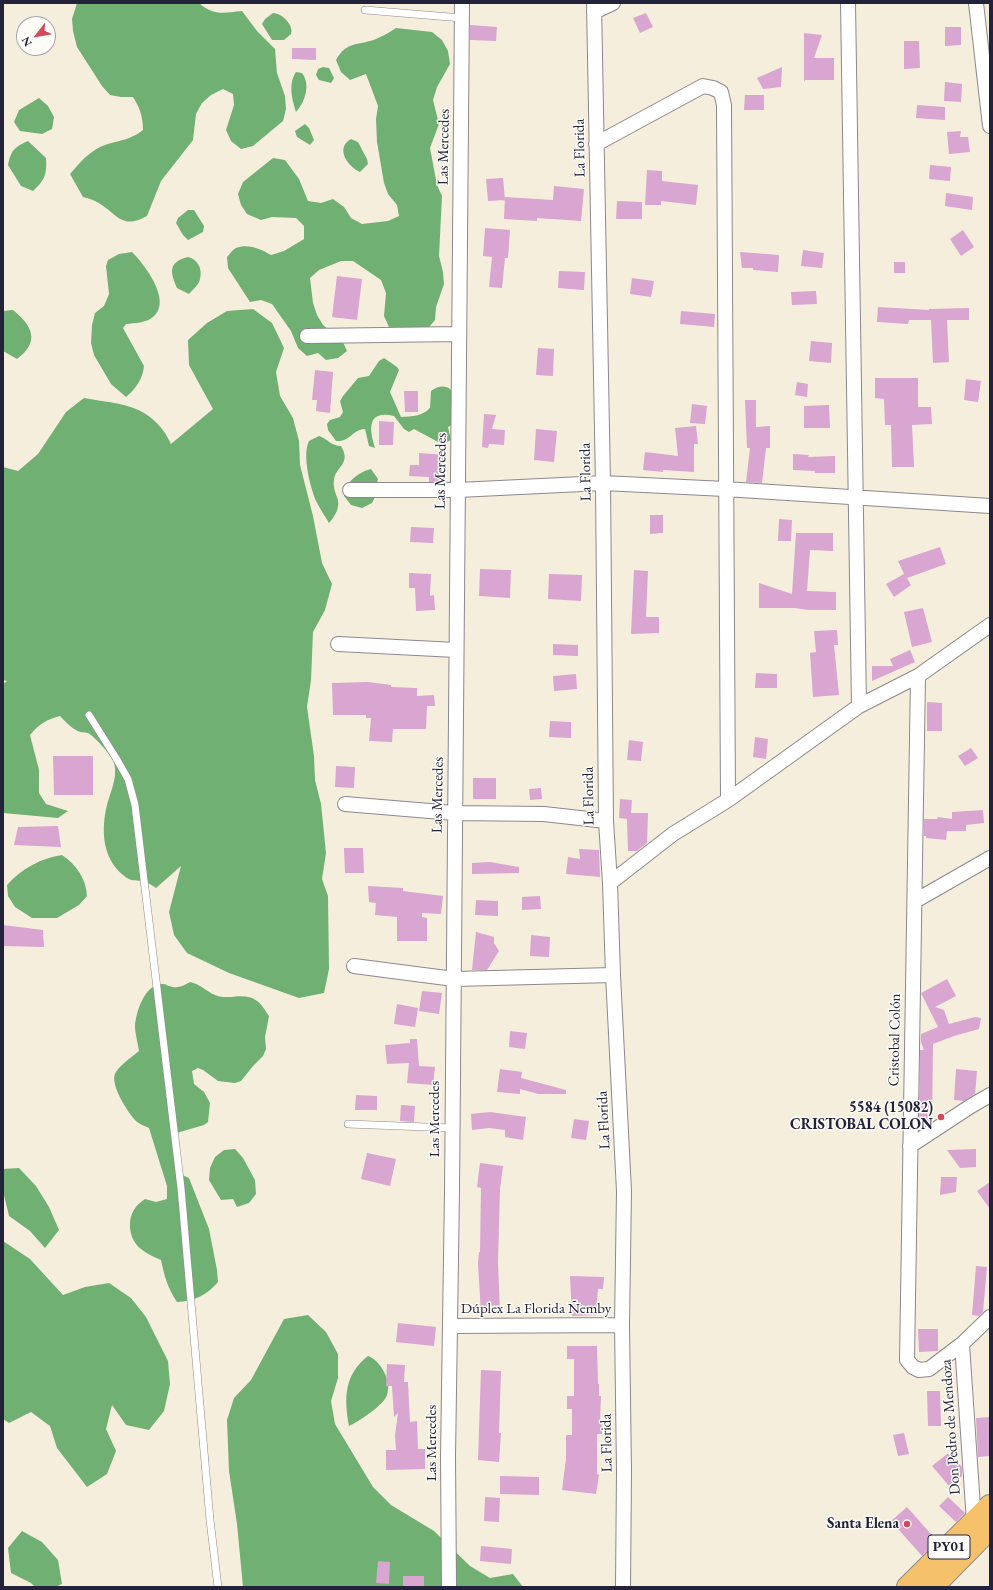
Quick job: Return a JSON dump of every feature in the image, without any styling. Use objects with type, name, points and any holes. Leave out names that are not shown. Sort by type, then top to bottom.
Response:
[{"type":"highway","name":"PY01","points":[[932,1587],[982,1525],[990,1506]]},
{"type":"highway","name":"PY01","points":[[908,1587],[982,1525]]},
{"type":"street","name":"Las Mercedes","points":[[449,1587],[448,1456],[454,979],[454,813],[462,3]]},
{"type":"street","points":[[594,8],[613,3]]},
{"type":"street","points":[[848,3],[859,706]]},
{"type":"street","points":[[976,3],[990,126]]},
{"type":"street","name":"La Florida","points":[[594,8],[603,483],[606,821],[624,1191],[622,1325],[624,1471],[622,1587]]},
{"type":"street","points":[[596,144],[704,86],[721,92],[724,105],[725,489],[728,800]]},
{"type":"street","points":[[307,336],[459,334]]},
{"type":"street","points":[[350,490],[458,490],[603,483],[725,489],[990,506]]},
{"type":"street","points":[[610,883],[673,834],[728,800],[859,706],[918,676],[990,625]]},
{"type":"street","points":[[338,644],[456,650]]},
{"type":"street","name":"Cristobal Colón","points":[[918,676],[907,1360],[913,1368],[918,1370],[929,1369],[962,1344]]},
{"type":"street","points":[[345,804],[454,813],[544,814],[606,821]]},
{"type":"street","points":[[915,901],[990,858]]},
{"type":"street","points":[[354,966],[454,979],[613,975]]},
{"type":"street","points":[[910,1146],[971,1106],[990,1096]]},
{"type":"street","name":"Don Pedro de Mendoza","points":[[982,1525],[962,1344],[990,1317]]},
{"type":"street","name":"Dúplex La Florida Ñemby","points":[[450,1326],[622,1325]]},
{"type":"lane","points":[[365,10],[462,18]]},
{"type":"lane","points":[[90,715],[128,779],[135,805],[181,1188],[210,1520],[218,1587]]},
{"type":"lane","points":[[348,1124],[452,1128]]},
{"type":"green space","points":[[77,3],[199,3],[209,10],[219,13],[242,11],[257,31],[275,49],[277,73],[285,96],[286,109],[283,121],[253,146],[241,149],[231,141],[226,130],[234,105],[233,94],[223,89],[211,95],[202,103],[196,114],[193,140],[161,181],[147,216],[131,222],[124,221],[102,205],[83,197],[70,174],[91,152],[107,144],[131,137],[143,130],[142,117],[133,97],[110,95],[102,86],[77,47],[72,19]]},
{"type":"green space","points":[[273,13],[283,17],[291,27],[291,34],[284,40],[272,40],[262,24],[265,19]]},
{"type":"green space","points":[[396,28],[432,32],[442,40],[448,51],[450,64],[437,87],[433,100],[439,124],[430,148],[437,185],[442,196],[439,256],[444,284],[436,307],[435,320],[419,339],[398,335],[389,327],[384,316],[386,293],[381,280],[353,261],[341,261],[319,270],[310,278],[313,303],[317,315],[323,325],[342,340],[347,351],[338,358],[326,360],[318,353],[307,356],[298,348],[291,331],[272,304],[261,300],[250,302],[228,268],[227,257],[234,249],[245,246],[254,247],[271,255],[284,251],[304,239],[304,226],[296,218],[272,217],[261,220],[247,214],[241,205],[238,194],[243,182],[273,158],[285,160],[299,179],[308,201],[321,203],[333,199],[344,207],[351,218],[362,224],[388,221],[399,216],[397,205],[388,194],[384,183],[377,142],[376,119],[378,106],[366,74],[350,80],[341,72],[336,60],[344,49],[349,46],[376,39]]},
{"type":"green space","points":[[323,67],[329,68],[334,78],[331,83],[319,80],[316,75],[318,69]]},
{"type":"green space","points":[[296,72],[302,73],[305,78],[306,93],[296,112],[291,87]]},
{"type":"green space","points":[[39,98],[48,106],[54,117],[52,129],[42,134],[20,131],[14,122],[19,110]]},
{"type":"green space","points":[[305,124],[309,128],[314,140],[310,145],[297,137],[295,131]]},
{"type":"green space","points":[[351,139],[358,142],[367,159],[368,164],[360,172],[351,166],[343,152],[346,143]]},
{"type":"green space","points":[[28,141],[46,158],[46,168],[43,180],[33,191],[21,186],[8,165],[10,156],[14,150],[19,145]]},
{"type":"green space","points":[[188,210],[194,210],[204,226],[203,232],[188,240],[183,235],[176,223],[178,218]]},
{"type":"green space","points":[[132,252],[149,274],[158,293],[160,302],[158,310],[153,317],[144,322],[126,324],[123,328],[144,366],[138,383],[126,397],[111,384],[94,355],[91,343],[92,325],[95,313],[104,306],[109,294],[106,266],[108,260],[119,254]]},
{"type":"green space","points":[[188,257],[197,262],[201,271],[200,279],[196,287],[189,294],[177,288],[172,272],[172,268],[177,262]]},
{"type":"green space","points":[[253,309],[272,323],[284,348],[276,372],[280,396],[293,418],[299,441],[300,465],[313,516],[322,563],[332,584],[325,610],[313,632],[311,680],[307,707],[314,756],[315,780],[321,804],[326,853],[322,879],[328,896],[329,969],[324,993],[299,998],[229,973],[187,953],[174,935],[169,912],[181,866],[156,888],[146,882],[129,879],[116,868],[107,852],[104,833],[105,814],[115,777],[115,766],[109,754],[98,741],[88,733],[79,732],[74,729],[60,716],[43,723],[30,735],[39,770],[39,793],[46,804],[68,811],[58,818],[3,813],[3,684],[7,681],[3,680],[3,467],[18,471],[38,454],[66,412],[84,398],[129,406],[139,410],[157,423],[171,444],[213,409],[189,365],[188,340],[207,323],[227,311]]},
{"type":"green space","points":[[13,310],[25,322],[31,334],[29,346],[17,359],[3,351],[3,311]]},
{"type":"green space","points":[[384,358],[399,370],[390,392],[401,417],[417,416],[427,411],[430,408],[431,391],[434,389],[442,386],[451,390],[454,398],[454,424],[448,427],[451,440],[445,443],[440,443],[414,429],[409,432],[404,429],[394,416],[385,415],[375,418],[372,423],[371,428],[375,448],[369,446],[365,429],[357,431],[345,440],[336,441],[328,430],[327,424],[330,420],[340,417],[343,412],[340,401],[358,378],[369,376],[379,361]]},
{"type":"green space","points":[[319,436],[332,444],[341,446],[345,457],[335,476],[334,487],[338,501],[338,508],[329,523],[316,501],[311,487],[306,454],[309,441]]},
{"type":"green space","points":[[371,469],[378,479],[374,492],[375,497],[372,503],[362,508],[351,505],[344,496],[347,487],[357,475]]},
{"type":"green space","points":[[62,855],[72,863],[83,878],[87,896],[79,905],[57,918],[32,918],[15,907],[8,896],[7,885],[25,869],[32,865],[54,856]]},
{"type":"green space","points":[[190,982],[197,984],[220,997],[242,996],[252,998],[260,1004],[269,1016],[265,1037],[266,1049],[263,1056],[241,1081],[235,1083],[218,1081],[198,1068],[192,1071],[194,1084],[204,1092],[210,1103],[208,1122],[204,1125],[173,1134],[178,1173],[189,1178],[209,1229],[218,1282],[205,1294],[195,1299],[177,1302],[167,1282],[161,1260],[148,1254],[137,1245],[130,1229],[131,1217],[136,1207],[145,1199],[156,1202],[167,1199],[167,1186],[149,1128],[137,1122],[128,1111],[117,1090],[114,1077],[121,1066],[139,1051],[135,1026],[137,1013],[147,993],[157,985],[164,984],[172,987],[178,987]]},
{"type":"green space","points":[[235,1149],[243,1158],[255,1180],[256,1194],[249,1203],[237,1207],[233,1199],[221,1200],[209,1180],[210,1168],[215,1157],[224,1150]]},
{"type":"green space","points":[[19,1168],[36,1186],[49,1207],[59,1230],[45,1248],[30,1231],[9,1216],[3,1191],[3,1169]]},
{"type":"green space","points":[[3,1241],[30,1259],[63,1295],[85,1287],[109,1283],[131,1298],[146,1317],[168,1361],[170,1384],[164,1411],[149,1430],[126,1425],[112,1405],[106,1429],[116,1451],[107,1474],[87,1487],[57,1448],[50,1426],[31,1412],[9,1423],[3,1419]]},
{"type":"green space","points":[[308,1315],[326,1332],[338,1354],[338,1378],[331,1401],[335,1424],[373,1487],[391,1505],[434,1531],[470,1566],[490,1578],[513,1574],[523,1587],[243,1587],[237,1524],[229,1471],[227,1420],[234,1398],[251,1380],[284,1319]]},
{"type":"green space","points":[[368,1356],[377,1362],[387,1378],[387,1395],[381,1404],[349,1426],[346,1397],[350,1379],[360,1363]]},
{"type":"green space","points":[[22,1531],[42,1542],[58,1560],[62,1584],[55,1587],[35,1587],[31,1583],[11,1573],[8,1548]]},
{"type":"building","points":[[646,13],[653,27],[640,33],[633,18]]},
{"type":"building","points":[[470,25],[497,27],[496,41],[470,40]]},
{"type":"building","points":[[945,27],[961,27],[961,45],[945,46]]},
{"type":"building","points":[[804,33],[822,35],[814,58],[834,58],[834,80],[805,80],[804,82]]},
{"type":"building","points":[[904,41],[919,41],[920,68],[904,69]]},
{"type":"building","points":[[292,48],[316,48],[316,60],[292,59]]},
{"type":"building","points":[[782,67],[781,87],[763,89],[757,78]]},
{"type":"building","points":[[945,82],[962,84],[961,102],[944,101]]},
{"type":"building","points":[[745,95],[764,95],[764,110],[744,110]]},
{"type":"building","points":[[917,105],[945,107],[945,120],[916,118]]},
{"type":"building","points":[[961,131],[960,137],[968,137],[970,152],[949,154],[947,132]]},
{"type":"building","points":[[930,165],[951,167],[950,181],[929,179]]},
{"type":"building","points":[[647,170],[662,171],[662,181],[698,185],[696,205],[661,201],[661,205],[645,205]]},
{"type":"building","points":[[503,178],[505,200],[488,201],[486,179]]},
{"type":"building","points":[[554,186],[584,189],[581,221],[537,218],[537,221],[504,219],[505,197],[553,200]]},
{"type":"building","points":[[946,193],[973,197],[972,210],[945,206]]},
{"type":"building","points":[[617,201],[642,202],[642,219],[616,219]]},
{"type":"building","points":[[485,228],[510,230],[508,258],[505,258],[502,288],[489,287],[492,257],[483,256]]},
{"type":"building","points":[[963,230],[974,247],[961,256],[950,239]]},
{"type":"building","points":[[803,250],[824,253],[822,268],[801,266]]},
{"type":"building","points":[[740,252],[779,255],[778,272],[753,270],[753,268],[742,268]]},
{"type":"building","points":[[894,262],[905,262],[905,273],[894,273]]},
{"type":"building","points":[[559,271],[585,272],[584,290],[558,288]]},
{"type":"building","points":[[337,276],[362,279],[357,320],[332,317]]},
{"type":"building","points":[[632,278],[654,281],[651,297],[630,294]]},
{"type":"building","points":[[816,291],[817,304],[792,305],[791,292]]},
{"type":"building","points":[[878,307],[929,310],[969,308],[969,320],[947,320],[949,362],[933,363],[931,320],[909,320],[908,324],[877,322]]},
{"type":"building","points":[[681,311],[715,314],[714,327],[680,324]]},
{"type":"building","points":[[811,341],[832,343],[831,363],[809,361]]},
{"type":"building","points":[[538,348],[554,349],[553,376],[536,375]]},
{"type":"building","points":[[315,370],[333,372],[330,413],[316,411],[317,400],[312,400]]},
{"type":"building","points":[[875,378],[918,378],[918,407],[931,407],[932,424],[912,425],[914,467],[892,467],[891,425],[885,425],[884,399],[875,398]]},
{"type":"building","points":[[966,379],[981,381],[978,402],[964,400]]},
{"type":"building","points":[[797,382],[808,384],[807,397],[795,395]]},
{"type":"building","points":[[404,391],[418,391],[418,412],[405,412]]},
{"type":"building","points":[[745,400],[756,400],[756,427],[770,426],[770,448],[766,448],[762,483],[746,482],[750,448],[747,448]]},
{"type":"building","points":[[692,404],[707,406],[705,424],[690,423]]},
{"type":"building","points":[[829,405],[830,428],[804,428],[804,406]]},
{"type":"building","points":[[484,414],[496,415],[492,429],[505,430],[504,445],[489,444],[488,448],[482,447]]},
{"type":"building","points":[[379,421],[394,422],[393,445],[379,445]]},
{"type":"building","points":[[696,426],[698,444],[694,444],[694,472],[663,470],[663,472],[643,470],[645,452],[678,456],[675,428]]},
{"type":"building","points":[[536,429],[557,431],[554,462],[534,460]]},
{"type":"building","points":[[419,453],[446,455],[445,482],[429,482],[429,477],[409,476],[410,465],[419,465]]},
{"type":"building","points":[[793,454],[809,455],[808,457],[835,456],[835,473],[815,473],[815,471],[793,470]]},
{"type":"building","points":[[650,515],[663,515],[663,533],[650,534]]},
{"type":"building","points":[[779,519],[792,520],[791,541],[778,541]]},
{"type":"building","points":[[411,527],[434,528],[433,543],[410,542]]},
{"type":"building","points":[[796,533],[833,533],[833,551],[810,550],[807,591],[836,592],[836,610],[759,608],[759,583],[792,594]]},
{"type":"building","points":[[940,547],[946,564],[907,578],[911,585],[894,597],[886,584],[904,574],[898,561]]},
{"type":"building","points":[[480,569],[511,570],[510,598],[479,596]]},
{"type":"building","points":[[634,570],[648,571],[646,617],[659,617],[659,633],[631,634]]},
{"type":"building","points":[[409,573],[431,574],[430,596],[434,595],[435,610],[416,611],[415,588],[409,588]]},
{"type":"building","points":[[549,574],[582,575],[581,601],[548,599]]},
{"type":"building","points":[[923,608],[932,642],[912,647],[904,612]]},
{"type":"building","points":[[837,630],[838,645],[834,645],[839,695],[813,697],[810,653],[816,652],[814,631]]},
{"type":"building","points":[[553,644],[578,645],[578,656],[553,655]]},
{"type":"building","points":[[910,650],[915,662],[872,681],[872,666],[893,666],[890,659]]},
{"type":"building","points":[[756,673],[777,674],[777,688],[755,688]]},
{"type":"building","points":[[576,674],[577,689],[554,691],[553,676]]},
{"type":"building","points":[[368,682],[391,685],[391,687],[417,688],[417,696],[434,695],[435,706],[427,706],[426,729],[393,729],[392,742],[369,741],[371,718],[366,718],[366,715],[333,715],[332,683]]},
{"type":"building","points":[[927,702],[942,703],[942,731],[927,731]]},
{"type":"building","points":[[550,721],[571,722],[571,738],[549,737]]},
{"type":"building","points":[[755,737],[768,739],[766,759],[753,757]]},
{"type":"building","points":[[629,740],[643,742],[641,761],[627,760]]},
{"type":"building","points":[[971,748],[978,758],[965,766],[958,756]]},
{"type":"building","points":[[53,756],[93,756],[93,795],[54,795]]},
{"type":"building","points":[[336,766],[355,767],[354,788],[335,787]]},
{"type":"building","points":[[473,778],[496,778],[496,799],[473,799]]},
{"type":"building","points":[[541,788],[542,799],[530,800],[529,789]]},
{"type":"building","points":[[620,799],[632,800],[631,813],[648,813],[647,843],[637,851],[628,851],[627,819],[619,818]]},
{"type":"building","points":[[983,810],[984,823],[966,825],[966,831],[947,831],[946,840],[926,838],[926,836],[924,836],[924,819],[937,819],[938,817],[952,819],[952,812]]},
{"type":"building","points":[[58,826],[61,847],[14,845],[18,827]]},
{"type":"building","points":[[344,848],[363,848],[364,873],[345,873]]},
{"type":"building","points":[[579,849],[599,850],[600,877],[566,874],[568,857],[580,859]]},
{"type":"building","points":[[490,862],[519,867],[519,873],[472,874],[472,863]]},
{"type":"building","points":[[368,886],[403,888],[403,891],[443,896],[441,914],[422,913],[422,917],[427,918],[427,941],[397,941],[397,917],[375,915],[376,903],[369,902]]},
{"type":"building","points":[[540,896],[541,909],[522,910],[522,897]]},
{"type":"building","points":[[476,900],[498,901],[498,916],[475,915]]},
{"type":"building","points":[[3,925],[43,930],[44,947],[3,946]]},
{"type":"building","points":[[476,932],[494,937],[494,943],[499,951],[487,970],[472,970]]},
{"type":"building","points":[[531,935],[550,937],[549,957],[530,956]]},
{"type":"building","points":[[947,979],[956,996],[935,1007],[944,1010],[949,1024],[975,1017],[981,1018],[979,1029],[933,1044],[932,1121],[919,1129],[920,1050],[924,1050],[921,1042],[921,1034],[938,1027],[921,993]]},
{"type":"building","points":[[422,991],[442,993],[439,1014],[419,1011]]},
{"type":"building","points":[[397,1004],[418,1008],[415,1027],[394,1024]]},
{"type":"building","points":[[510,1031],[527,1033],[525,1049],[509,1047]]},
{"type":"building","points":[[410,1039],[417,1039],[419,1066],[435,1067],[433,1085],[407,1083],[409,1063],[387,1064],[385,1045],[410,1043]]},
{"type":"building","points":[[500,1069],[522,1072],[521,1078],[566,1090],[566,1094],[538,1094],[520,1089],[520,1094],[497,1092]]},
{"type":"building","points":[[956,1069],[977,1071],[975,1094],[964,1101],[954,1100]]},
{"type":"building","points":[[356,1095],[377,1096],[377,1110],[355,1110]]},
{"type":"building","points":[[401,1105],[415,1106],[414,1122],[400,1121]]},
{"type":"building","points":[[490,1112],[526,1117],[523,1140],[505,1137],[505,1130],[489,1128],[472,1130],[471,1114]]},
{"type":"building","points":[[574,1119],[589,1121],[586,1140],[571,1138]]},
{"type":"building","points":[[976,1149],[976,1167],[960,1168],[947,1150]]},
{"type":"building","points":[[367,1153],[396,1159],[390,1186],[361,1179]]},
{"type":"building","points":[[480,1163],[503,1166],[500,1189],[498,1262],[500,1313],[481,1314],[478,1263],[480,1252],[481,1188],[477,1187]]},
{"type":"building","points":[[941,1177],[957,1177],[956,1192],[940,1195]]},
{"type":"building","points":[[990,1182],[990,1209],[977,1191]]},
{"type":"building","points":[[976,1266],[987,1267],[983,1312],[979,1316],[972,1315]]},
{"type":"building","points":[[570,1276],[604,1277],[603,1289],[598,1289],[596,1315],[572,1316]]},
{"type":"building","points":[[398,1323],[436,1327],[434,1346],[396,1342]]},
{"type":"building","points":[[918,1329],[938,1329],[938,1351],[919,1352]]},
{"type":"building","points":[[567,1346],[597,1346],[598,1384],[599,1396],[601,1396],[600,1422],[602,1422],[602,1434],[597,1434],[597,1474],[599,1475],[596,1494],[562,1490],[566,1459],[566,1435],[572,1435],[572,1409],[567,1409],[567,1396],[574,1396],[574,1359],[567,1359]]},
{"type":"building","points":[[387,1364],[405,1365],[404,1382],[408,1382],[410,1422],[417,1421],[418,1449],[425,1449],[425,1469],[386,1470],[386,1450],[396,1450],[395,1435],[398,1413],[394,1417],[392,1386],[386,1386]]},
{"type":"building","points":[[481,1370],[501,1371],[499,1433],[501,1433],[499,1462],[478,1460]]},
{"type":"building","points":[[927,1391],[940,1391],[941,1426],[928,1426]]},
{"type":"building","points":[[990,1417],[990,1456],[978,1457],[976,1418]]},
{"type":"building","points":[[904,1433],[909,1454],[898,1456],[893,1435]]},
{"type":"building","points":[[947,1454],[951,1454],[962,1467],[962,1476],[949,1486],[932,1466]]},
{"type":"building","points":[[500,1476],[539,1477],[539,1495],[500,1494]]},
{"type":"building","points":[[485,1497],[500,1498],[499,1522],[484,1521]]},
{"type":"building","points":[[948,1497],[965,1513],[956,1522],[939,1506]]},
{"type":"building","points":[[907,1507],[937,1541],[922,1556],[891,1521]]},
{"type":"building","points":[[481,1546],[512,1549],[511,1564],[480,1561]]},
{"type":"building","points":[[378,1561],[390,1562],[389,1584],[376,1583]]},
{"type":"building","points":[[403,1576],[424,1576],[424,1587],[403,1587]]},
{"type":"place","name":"5584 (15082) CRISTOBAL COLON","points":[[941,1117]]},
{"type":"place","name":"Santa Elena","points":[[907,1524]]}]
